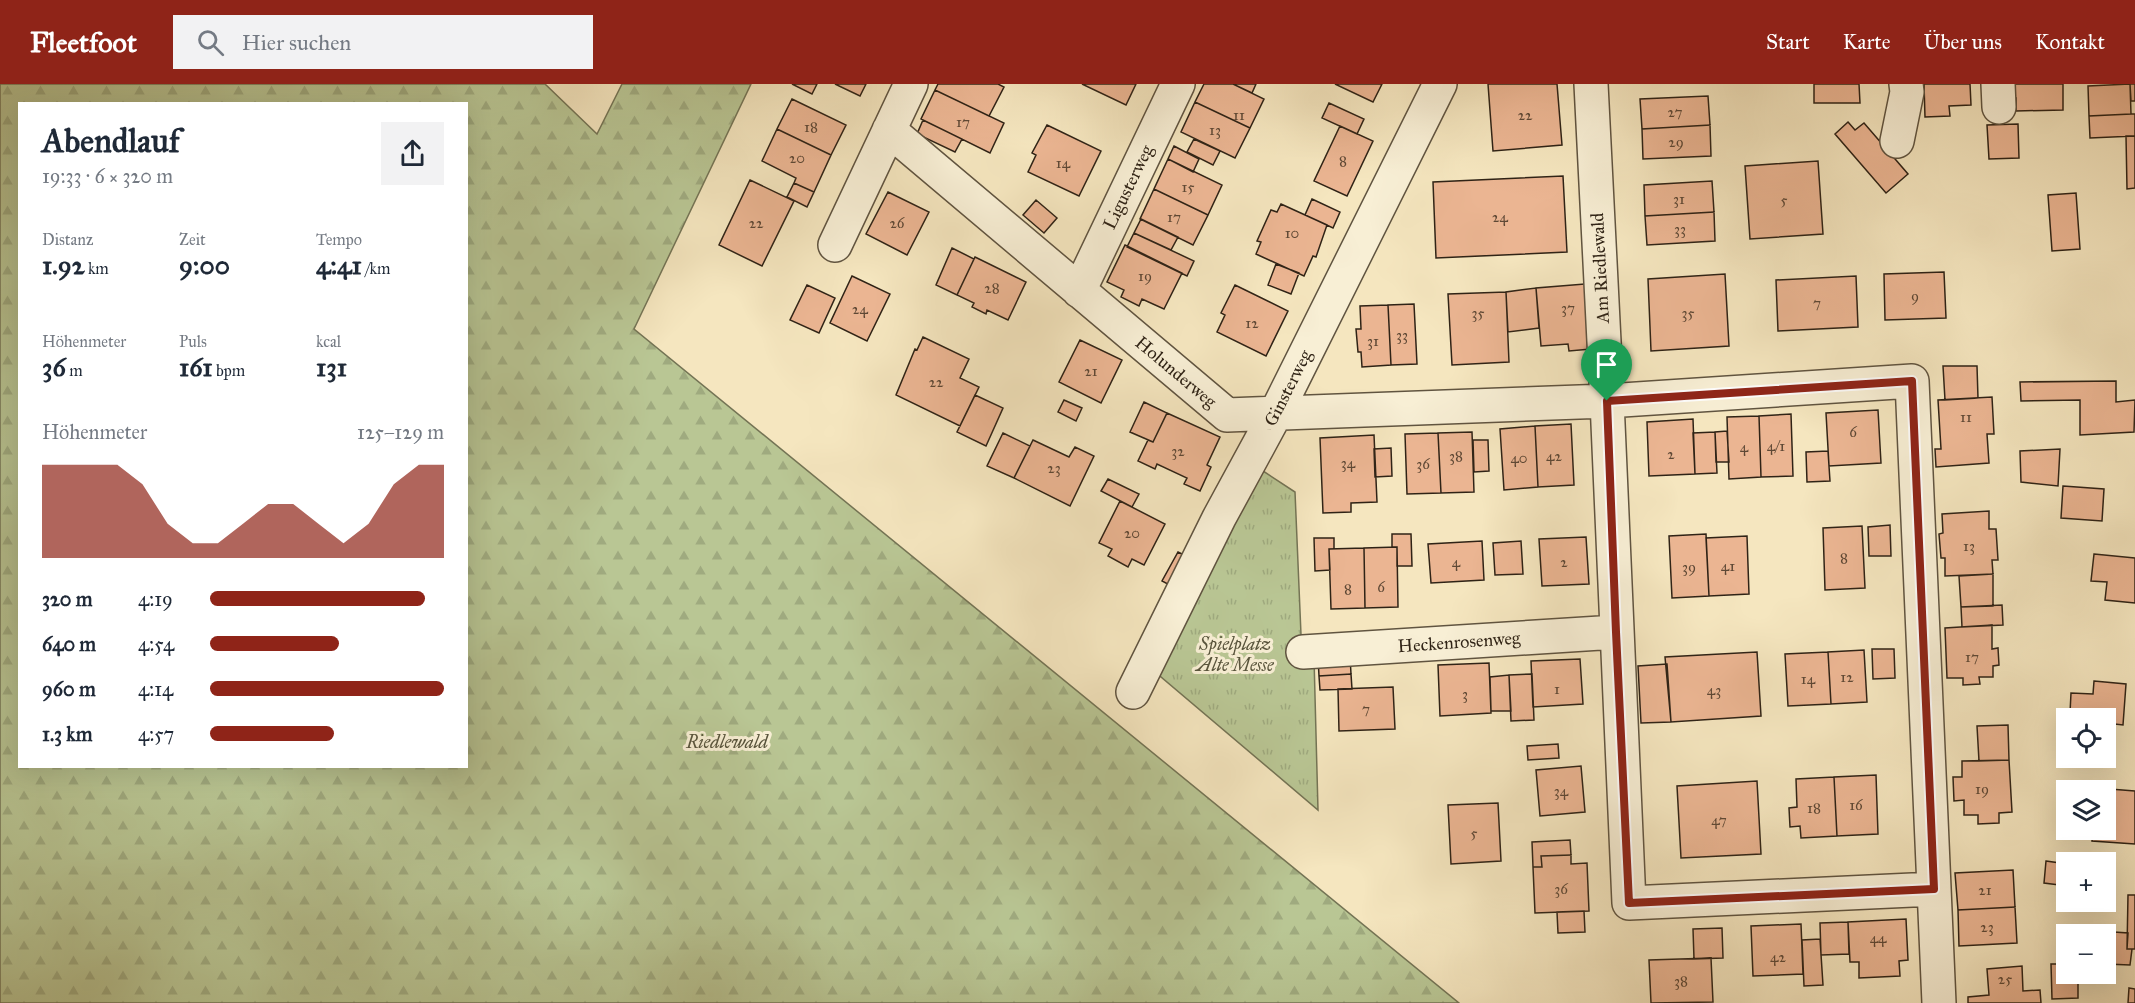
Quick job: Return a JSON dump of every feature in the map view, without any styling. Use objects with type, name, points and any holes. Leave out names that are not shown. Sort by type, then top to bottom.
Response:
[{"type":"street","points":[[835,245],[911,84]]},
{"type":"street","name":"Ligusterweg","points":[[1078,291],[1178,84]]},
{"type":"street","name":"Ginsterweg","points":[[1133,692],[1219,518],[1276,413],[1440,84]]},
{"type":"street","name":"Am Riedlewald","points":[[1591,84],[1629,903],[1934,889]]},
{"type":"street","points":[[1897,141],[1907,92],[1906,84]]},
{"type":"street","name":"Holunderweg","points":[[889,130],[1227,415],[1607,401],[1912,381],[1934,889]]},
{"type":"street","name":"Heckenrosenweg","points":[[1303,652],[1616,632]]},
{"type":"street","points":[[1934,889],[1939,1003]]},
{"type":"green space","name":"Riedlewald","points":[[0,84],[545,84],[597,134],[622,84],[751,84],[634,329],[1459,1003],[0,1003]]},
{"type":"green space","name":"Spielplatz Alte Messe","points":[[1257,467],[1295,492],[1302,658],[1314,658],[1318,810],[1154,671]]},
{"type":"building","points":[[792,84],[817,84],[812,94]]},
{"type":"building","points":[[835,84],[866,84],[860,96]]},
{"type":"building","points":[[938,84],[998,84],[1004,87],[989,116],[935,90]]},
{"type":"building","points":[[1082,84],[1136,84],[1126,105]]},
{"type":"building","points":[[1204,84],[1233,84],[1264,99],[1250,128],[1195,102]]},
{"type":"building","points":[[1233,84],[1256,84],[1252,93]]},
{"type":"building","points":[[1335,84],[1382,84],[1373,102]]},
{"type":"building","points":[[1488,84],[1557,84],[1562,145],[1493,151]]},
{"type":"building","points":[[1814,84],[1859,84],[1860,103],[1814,103]]},
{"type":"building","points":[[1924,84],[1970,84],[1971,105],[1949,106],[1950,116],[1925,117]]},
{"type":"building","points":[[2010,84],[2063,84],[2063,110],[2016,111],[2016,98],[2010,98]]},
{"type":"building","points":[[2130,84],[2135,84],[2135,101],[2131,101]]},
{"type":"building","points":[[2130,84],[2131,114],[2089,116],[2088,86]]},
{"type":"building","points":[[935,90],[1004,123],[990,153],[921,119]]},
{"type":"building","points":[[1708,96],[1710,125],[1642,129],[1640,99]]},
{"type":"building","points":[[792,99],[846,125],[831,155],[777,129]]},
{"type":"building","points":[[1195,102],[1250,128],[1235,158],[1181,132]]},
{"type":"building","points":[[1329,103],[1364,119],[1357,134],[1322,118]]},
{"type":"building","points":[[2135,114],[2135,136],[2090,138],[2089,116]]},
{"type":"building","points":[[923,120],[962,139],[955,152],[917,134]]},
{"type":"building","points":[[1848,122],[1855,130],[1864,123],[1908,174],[1886,193],[1835,134]]},
{"type":"building","points":[[2018,124],[2019,158],[1989,159],[1987,125]]},
{"type":"building","points":[[1047,125],[1101,151],[1079,196],[1028,172],[1036,155],[1032,153]]},
{"type":"building","points":[[1710,125],[1711,156],[1643,159],[1642,129]]},
{"type":"building","points":[[1340,126],[1373,141],[1347,196],[1314,181]]},
{"type":"building","points":[[777,129],[831,155],[814,192],[794,183],[796,178],[762,161]]},
{"type":"building","points":[[2126,136],[2135,136],[2135,188],[2127,189]]},
{"type":"building","points":[[1194,139],[1220,151],[1213,165],[1187,152]]},
{"type":"building","points":[[1174,146],[1199,159],[1193,172],[1168,159]]},
{"type":"building","points":[[1168,159],[1222,185],[1208,215],[1154,189]]},
{"type":"building","points":[[1818,161],[1823,234],[1750,239],[1745,166]]},
{"type":"building","points":[[1563,176],[1567,252],[1436,258],[1433,182]]},
{"type":"building","points":[[750,180],[794,201],[762,266],[719,245]]},
{"type":"building","points":[[1712,181],[1714,212],[1645,216],[1644,185]]},
{"type":"building","points":[[794,183],[814,192],[807,207],[787,197]]},
{"type":"building","points":[[1154,189],[1208,215],[1193,245],[1140,219]]},
{"type":"building","points":[[888,192],[929,212],[907,255],[866,234]]},
{"type":"building","points":[[2076,193],[2080,249],[2052,251],[2048,195]]},
{"type":"building","points":[[1312,199],[1340,212],[1333,228],[1305,215]]},
{"type":"building","points":[[1036,200],[1057,218],[1044,233],[1023,215]]},
{"type":"building","points":[[1281,204],[1327,225],[1316,257],[1313,256],[1304,276],[1256,254],[1261,242],[1257,241],[1271,210],[1277,212]]},
{"type":"building","points":[[1714,212],[1715,241],[1647,245],[1645,216]]},
{"type":"building","points":[[1141,219],[1178,237],[1171,250],[1134,233]]},
{"type":"building","points":[[1134,233],[1194,261],[1187,276],[1127,247]]},
{"type":"building","points":[[1125,245],[1182,273],[1164,309],[1142,299],[1139,306],[1121,297],[1124,290],[1107,282]]},
{"type":"building","points":[[952,248],[974,259],[957,295],[936,285]]},
{"type":"building","points":[[975,257],[1026,282],[1008,320],[987,310],[986,314],[972,307],[974,303],[957,295]]},
{"type":"building","points":[[1276,264],[1299,273],[1291,294],[1268,285]]},
{"type":"building","points":[[1944,272],[1946,318],[1885,320],[1884,274]]},
{"type":"building","points":[[1725,274],[1729,346],[1651,351],[1648,279]]},
{"type":"building","points":[[852,276],[890,294],[867,341],[830,323]]},
{"type":"building","points":[[1856,276],[1858,327],[1778,331],[1776,280]]},
{"type":"building","points":[[1597,283],[1602,348],[1569,351],[1568,344],[1541,346],[1536,288]]},
{"type":"building","points":[[807,285],[835,298],[819,333],[790,320]]},
{"type":"building","points":[[1235,285],[1288,311],[1266,356],[1217,332],[1225,315],[1221,313]]},
{"type":"building","points":[[1536,288],[1539,328],[1508,332],[1506,292]]},
{"type":"building","points":[[1506,292],[1509,362],[1452,365],[1448,294]]},
{"type":"building","points":[[1414,304],[1417,364],[1391,365],[1388,305]]},
{"type":"building","points":[[1388,305],[1391,365],[1362,367],[1356,329],[1361,329],[1360,306]]},
{"type":"building","points":[[923,337],[969,359],[960,378],[979,387],[960,426],[896,395],[915,349],[917,350]]},
{"type":"building","points":[[1080,340],[1122,360],[1101,403],[1059,382]]},
{"type":"building","points":[[1943,366],[1977,366],[1978,398],[1945,400]]},
{"type":"building","points":[[2116,381],[2116,402],[2135,400],[2134,432],[2080,435],[2080,400],[2021,401],[2020,382]]},
{"type":"building","points":[[975,395],[1003,408],[986,446],[957,432]]},
{"type":"building","points":[[1992,397],[1994,434],[1987,434],[1989,463],[1936,467],[1935,449],[1941,449],[1938,400]]},
{"type":"building","points":[[1064,400],[1082,408],[1076,421],[1058,412]]},
{"type":"building","points":[[1144,402],[1167,413],[1153,442],[1130,432]]},
{"type":"building","points":[[1878,410],[1881,463],[1829,466],[1826,413]]},
{"type":"building","points":[[1167,413],[1220,437],[1207,465],[1211,467],[1200,491],[1184,484],[1187,478],[1157,464],[1155,469],[1138,461],[1148,440],[1153,442]]},
{"type":"building","points":[[1791,414],[1793,476],[1761,477],[1759,416]]},
{"type":"building","points":[[1759,416],[1761,477],[1729,479],[1727,417]]},
{"type":"building","points":[[1693,419],[1695,474],[1649,476],[1647,422]]},
{"type":"building","points":[[1571,424],[1574,485],[1538,487],[1535,426]]},
{"type":"building","points":[[1535,426],[1538,487],[1504,490],[1500,429]]},
{"type":"building","points":[[1727,431],[1729,462],[1716,462],[1715,432]]},
{"type":"building","points":[[1472,432],[1474,492],[1441,493],[1438,433]]},
{"type":"building","points":[[1715,432],[1717,473],[1695,474],[1693,433]]},
{"type":"building","points":[[1003,433],[1030,446],[1014,478],[987,466]]},
{"type":"building","points":[[1438,433],[1441,493],[1407,494],[1405,434]]},
{"type":"building","points":[[1374,435],[1377,502],[1351,503],[1351,512],[1323,513],[1320,438]]},
{"type":"building","points":[[1033,440],[1069,457],[1075,447],[1094,456],[1070,506],[1014,478]]},
{"type":"building","points":[[1473,440],[1488,440],[1489,471],[1474,472]]},
{"type":"building","points":[[1391,448],[1392,476],[1375,477],[1374,449]]},
{"type":"building","points":[[2060,449],[2058,486],[2021,482],[2020,451]]},
{"type":"building","points":[[1828,451],[1830,481],[1807,482],[1806,452]]},
{"type":"building","points":[[1108,479],[1139,494],[1132,507],[1101,491]]},
{"type":"building","points":[[2063,486],[2104,489],[2102,521],[2061,518]]},
{"type":"building","points":[[1120,501],[1165,524],[1144,565],[1132,559],[1128,567],[1108,556],[1112,549],[1099,543]]},
{"type":"building","points":[[1989,511],[1989,529],[1996,529],[1998,560],[1992,560],[1993,574],[1945,576],[1945,558],[1941,558],[1939,534],[1943,533],[1942,514]]},
{"type":"building","points":[[1890,525],[1891,556],[1869,556],[1868,527]]},
{"type":"building","points":[[1862,526],[1865,588],[1825,590],[1823,528]]},
{"type":"building","points":[[1392,534],[1411,534],[1412,566],[1397,566],[1397,547],[1392,547]]},
{"type":"building","points":[[1706,534],[1709,596],[1672,598],[1669,536]]},
{"type":"building","points":[[1747,536],[1749,594],[1709,596],[1706,538]]},
{"type":"building","points":[[1586,537],[1589,584],[1542,586],[1539,539]]},
{"type":"building","points":[[1314,538],[1334,538],[1334,549],[1329,549],[1330,570],[1315,571]]},
{"type":"building","points":[[1482,541],[1484,580],[1431,583],[1428,544]]},
{"type":"building","points":[[1521,541],[1523,574],[1495,575],[1493,543]]},
{"type":"building","points":[[1397,547],[1398,607],[1365,608],[1364,548]]},
{"type":"building","points":[[1364,548],[1365,608],[1331,609],[1329,549]]},
{"type":"building","points":[[1178,552],[1194,560],[1177,589],[1162,581]]},
{"type":"building","points":[[2094,554],[2135,558],[2135,603],[2105,600],[2107,582],[2091,581]]},
{"type":"building","points":[[1993,574],[1993,606],[1961,607],[1959,576]]},
{"type":"building","points":[[2002,605],[2003,625],[1962,627],[1961,607]]},
{"type":"building","points":[[1992,625],[1992,649],[1998,648],[1999,665],[1993,666],[1993,677],[1979,677],[1980,684],[1963,685],[1963,678],[1947,678],[1945,628]]},
{"type":"building","points":[[1872,649],[1894,649],[1895,678],[1873,679]]},
{"type":"building","points":[[1864,650],[1867,702],[1831,704],[1828,652]]},
{"type":"building","points":[[1757,652],[1761,716],[1671,722],[1665,657]]},
{"type":"building","points":[[1828,652],[1831,704],[1788,706],[1785,654]]},
{"type":"building","points":[[1350,656],[1351,674],[1319,676],[1318,658]]},
{"type":"building","points":[[1580,659],[1583,704],[1533,707],[1531,661]]},
{"type":"building","points":[[1489,663],[1491,713],[1440,716],[1438,665]]},
{"type":"building","points":[[1667,664],[1671,722],[1641,723],[1638,666]]},
{"type":"building","points":[[1351,674],[1352,689],[1320,690],[1319,676]]},
{"type":"building","points":[[1532,674],[1534,720],[1511,721],[1509,675]]},
{"type":"building","points":[[1509,675],[1511,711],[1491,711],[1490,677]]},
{"type":"building","points":[[2094,681],[2126,684],[2123,725],[2116,724],[2116,708],[2070,708],[2071,693],[2093,694]]},
{"type":"building","points":[[1393,687],[1395,729],[1339,731],[1338,689]]},
{"type":"building","points":[[2008,725],[2009,760],[1979,761],[1977,726]]},
{"type":"building","points":[[1558,744],[1559,758],[1528,760],[1527,746]]},
{"type":"building","points":[[2009,760],[2012,812],[1999,813],[1999,823],[1978,824],[1978,815],[1964,815],[1964,800],[1954,801],[1953,777],[1962,777],[1962,761]]},
{"type":"building","points":[[1581,766],[1585,812],[1540,816],[1536,770]]},
{"type":"building","points":[[1876,775],[1878,834],[1837,836],[1834,777]]},
{"type":"building","points":[[1834,777],[1837,836],[1801,838],[1800,826],[1790,827],[1789,808],[1797,807],[1796,779]]},
{"type":"building","points":[[1757,781],[1761,854],[1681,858],[1677,786]]},
{"type":"building","points":[[2116,790],[2135,791],[2135,844],[2092,841],[2116,840]]},
{"type":"building","points":[[1498,803],[1501,861],[1451,864],[1448,805]]},
{"type":"building","points":[[1570,840],[1571,855],[1541,856],[1542,867],[1533,867],[1532,842]]},
{"type":"building","points":[[1571,855],[1571,864],[1587,863],[1589,911],[1535,913],[1533,867],[1542,867],[1541,856]]},
{"type":"building","points":[[2046,861],[2056,862],[2056,885],[2044,883]]},
{"type":"building","points":[[2013,870],[2015,907],[1958,910],[1955,873]]},
{"type":"building","points":[[2128,895],[2135,895],[2135,949],[2127,949]]},
{"type":"building","points":[[2015,907],[2017,943],[1959,946],[1958,910]]},
{"type":"building","points":[[1584,911],[1585,932],[1558,933],[1557,912]]},
{"type":"building","points":[[1906,919],[1908,960],[1899,961],[1900,976],[1859,978],[1859,962],[1850,962],[1848,922]]},
{"type":"building","points":[[1848,922],[1849,954],[1821,955],[1820,923]]},
{"type":"building","points":[[1801,924],[1803,974],[1753,976],[1751,926]]},
{"type":"building","points":[[1722,928],[1723,958],[1694,959],[1693,929]]},
{"type":"building","points":[[2116,932],[2128,933],[2127,949],[2132,949],[2130,965],[2116,964]]},
{"type":"building","points":[[1820,939],[1823,985],[1804,986],[1802,940]]},
{"type":"building","points":[[1711,958],[1713,1002],[1651,1003],[1649,960]]},
{"type":"building","points":[[2051,964],[2056,964],[2056,984],[2078,984],[2078,998],[2052,999]]},
{"type":"building","points":[[2022,966],[2023,991],[2040,990],[2041,1003],[1968,1003],[1968,997],[1989,995],[1987,969]]},
{"type":"building","points":[[2129,988],[2135,989],[2135,1003],[2128,1003]]},
{"type":"route","points":[[1912,381],[1934,889],[1629,903],[1607,401],[1912,381]]}]
